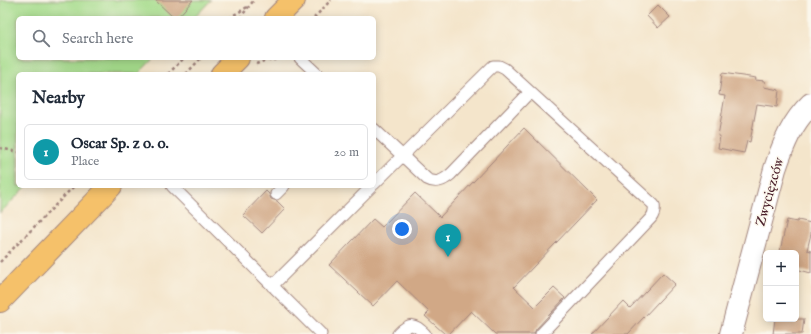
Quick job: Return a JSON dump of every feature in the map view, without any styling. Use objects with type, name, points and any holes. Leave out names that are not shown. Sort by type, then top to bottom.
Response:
[{"type":"main road","points":[[278,16],[294,0]]},
{"type":"main road","points":[[226,72],[246,62]]},
{"type":"main road","points":[[0,301],[110,188]]},
{"type":"street","name":"Zwycięzców","points":[[731,334],[775,169],[783,145],[796,121],[811,104]]},
{"type":"lane","points":[[302,60],[315,72]]},
{"type":"lane","points":[[376,182],[493,66],[499,66],[505,69],[654,205],[654,214],[541,334]]},
{"type":"lane","points":[[376,131],[427,179],[433,182],[445,179],[530,92]]},
{"type":"lane","points":[[174,188],[321,334]]},
{"type":"lane","points":[[276,194],[282,188]]},
{"type":"lane","points":[[272,286],[370,188]]},
{"type":"lane","points":[[398,334],[404,328],[411,325],[416,326],[424,334]]},
{"type":"path","points":[[242,16],[254,0]]},
{"type":"path","points":[[316,16],[331,0]]},
{"type":"path","points":[[232,16],[249,6]]},
{"type":"path","points":[[170,72],[182,60]]},
{"type":"path","points":[[188,72],[200,60]]},
{"type":"path","points":[[246,62],[267,60]]},
{"type":"path","points":[[0,148],[16,152]]},
{"type":"path","points":[[0,262],[72,188]]},
{"type":"green space","points":[[0,0],[211,0],[196,16],[16,16],[16,60],[152,60],[140,72],[16,72],[16,188],[25,188],[0,213]]},
{"type":"building","points":[[155,0],[193,0],[179,16],[172,16]]},
{"type":"building","points":[[658,5],[670,17],[658,28],[647,16]]},
{"type":"building","points":[[722,73],[756,78],[755,80],[765,81],[764,87],[779,90],[777,107],[757,104],[750,142],[747,141],[744,153],[718,148],[720,136],[718,136],[725,96],[719,95]]},
{"type":"building","points":[[524,128],[597,200],[514,287],[535,307],[554,288],[565,298],[536,329],[534,334],[495,334],[471,311],[449,334],[445,334],[425,316],[429,312],[397,281],[373,306],[329,265],[373,219],[382,227],[415,193],[440,217]]},
{"type":"building","points":[[266,191],[271,199],[277,201],[285,209],[262,233],[243,215]]},
{"type":"building","points":[[787,220],[797,222],[798,220],[811,223],[811,234],[807,250],[811,251],[811,273],[799,270],[799,250],[780,250]]},
{"type":"building","points":[[663,273],[675,284],[628,334],[592,334],[623,301],[630,308]]},
{"type":"building","points":[[799,319],[804,319],[802,334],[773,334],[775,322],[799,322]]},
{"type":"place","name":"Oscar Sp. z o. o.","points":[[448,257]]}]
